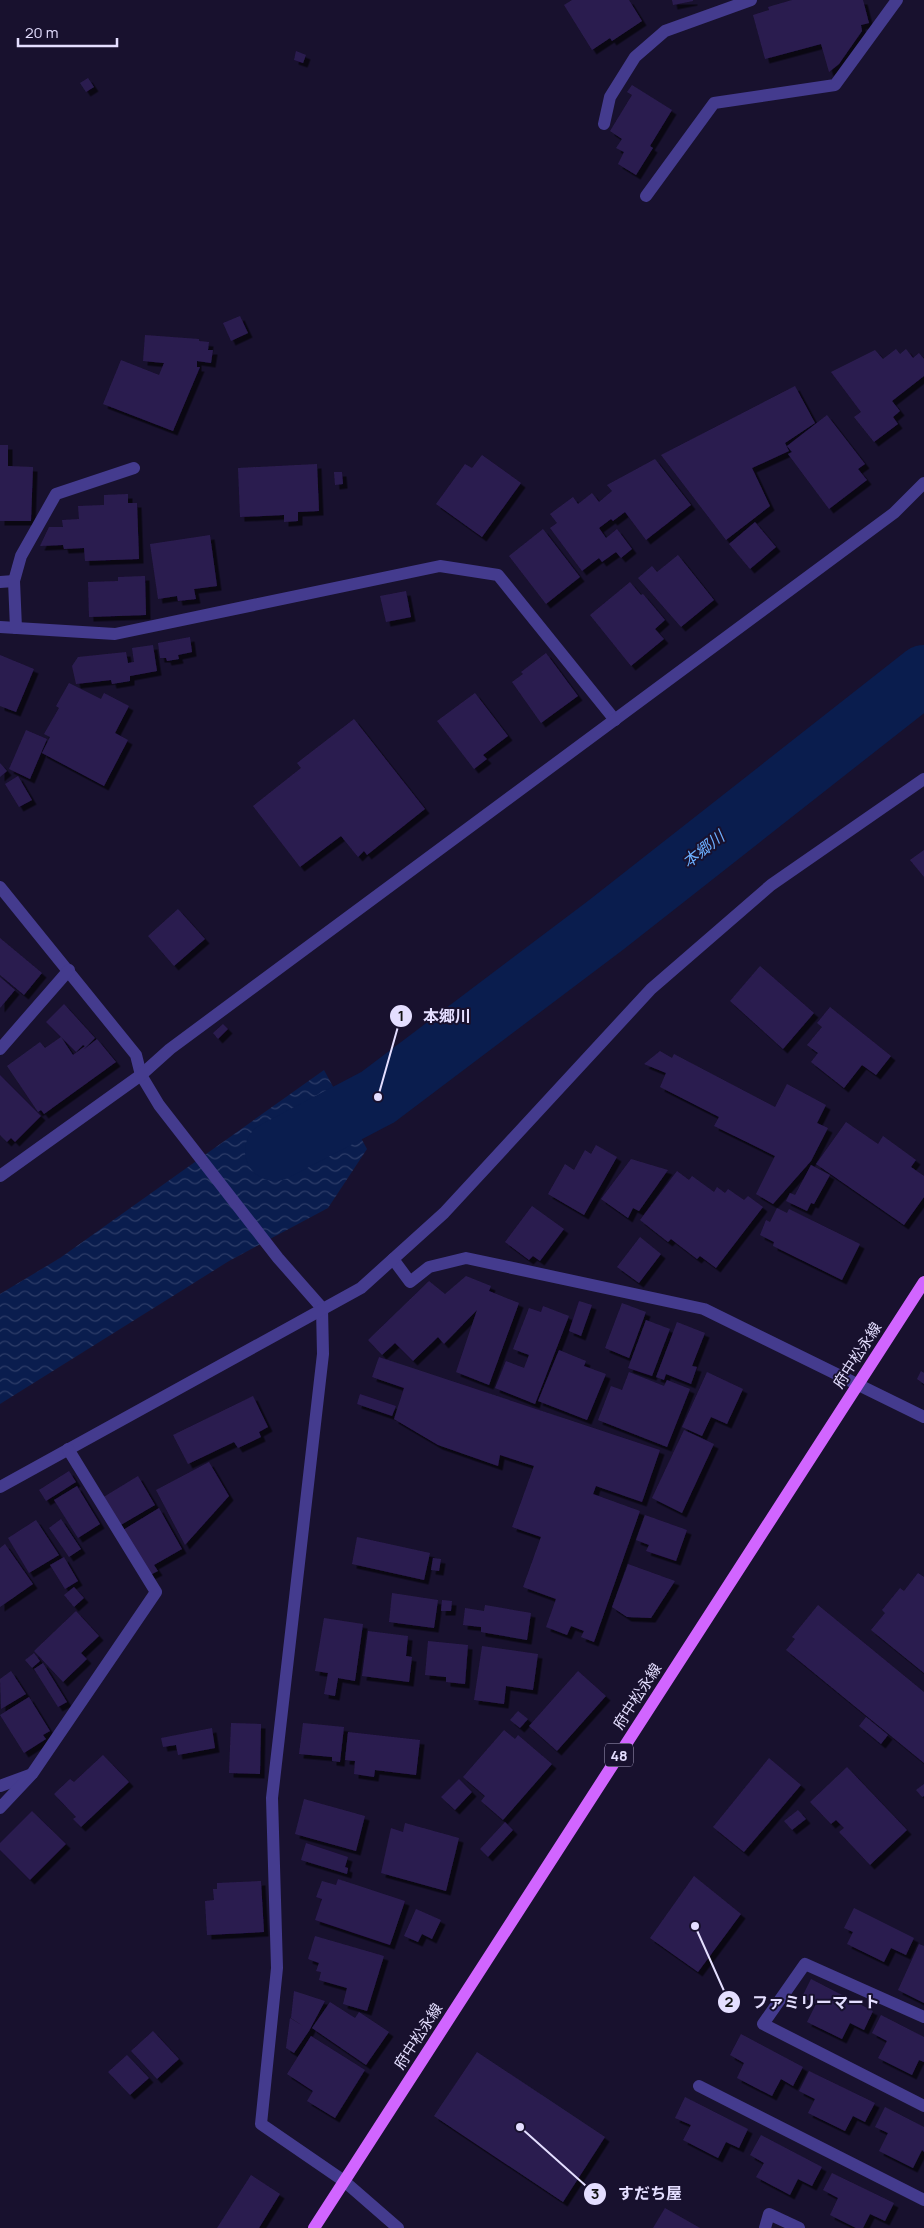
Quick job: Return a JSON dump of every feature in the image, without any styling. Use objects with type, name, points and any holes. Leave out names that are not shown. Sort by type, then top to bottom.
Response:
[{"type":"main road","name":"府中松永線","points":[[314,2228],[924,1282]]},
{"type":"street","points":[[604,124],[610,97],[635,57],[665,31],[751,0]]},
{"type":"street","points":[[646,196],[714,103],[835,85],[897,0]]},
{"type":"street","points":[[16,628],[14,581],[21,556],[56,494],[134,468]]},
{"type":"street","points":[[0,1176],[141,1075],[170,1050],[894,513],[924,483]]},
{"type":"street","points":[[0,626],[115,634],[440,566],[498,575],[615,720]]},
{"type":"street","points":[[0,582],[14,581]]},
{"type":"street","points":[[0,1487],[361,1288],[444,1213],[651,989],[771,885],[924,779]]},
{"type":"street","points":[[0,887],[136,1055],[141,1075],[158,1105],[278,1258],[322,1308],[323,1354],[272,1798],[277,1968],[261,2124],[344,2181],[398,2228]]},
{"type":"street","points":[[0,1049],[69,970]]},
{"type":"street","points":[[393,1258],[410,1282],[429,1267],[466,1258],[704,1309],[924,1417]]},
{"type":"street","points":[[0,1808],[32,1774],[156,1592],[68,1449]]},
{"type":"street","points":[[0,1786],[32,1774]]},
{"type":"street","points":[[924,2017],[805,1964],[763,2024],[924,2106]]},
{"type":"street","points":[[699,2086],[924,2200]]},
{"type":"street","points":[[765,2228],[769,2214],[799,2228]]},
{"type":"water","points":[[324,1070],[367,1149],[328,1208],[229,1261],[0,1404],[0,1294],[60,1258]]},
{"type":"building","points":[[572,0],[629,0],[642,21],[612,41],[610,38],[592,50],[564,5]]},
{"type":"building","points":[[672,0],[693,0],[693,1],[673,5]]},
{"type":"building","points":[[792,0],[863,0],[869,23],[861,25],[862,31],[839,64],[829,72],[821,44],[765,59],[753,15],[769,10],[768,7]]},
{"type":"building","points":[[296,51],[306,55],[303,63],[294,60]]},
{"type":"building","points":[[88,78],[94,87],[86,92],[80,83]]},
{"type":"building","points":[[632,85],[672,110],[650,146],[653,148],[636,175],[618,164],[624,152],[616,148],[622,139],[610,131],[632,95],[627,92]]},
{"type":"building","points":[[240,316],[248,333],[231,341],[223,323]]},
{"type":"building","points":[[145,335],[199,339],[199,341],[209,342],[208,350],[213,350],[211,363],[197,361],[197,367],[200,367],[173,431],[103,404],[121,360],[159,375],[164,363],[143,361]]},
{"type":"building","points":[[896,349],[900,354],[906,349],[913,358],[919,353],[924,359],[924,376],[892,401],[900,411],[893,417],[898,424],[874,442],[854,417],[861,412],[831,372],[875,350],[883,359]]},
{"type":"building","points":[[795,386],[815,423],[785,443],[789,451],[752,468],[770,506],[726,540],[661,455]]},
{"type":"building","points":[[827,415],[865,464],[858,469],[867,480],[829,509],[788,454],[792,452],[787,446]]},
{"type":"building","points":[[0,445],[8,445],[8,466],[33,467],[31,521],[0,521]]},
{"type":"building","points":[[482,455],[521,483],[482,537],[436,504],[465,464],[472,468]]},
{"type":"building","points":[[655,459],[691,505],[646,540],[625,512],[613,521],[611,519],[599,528],[606,538],[617,529],[632,549],[621,558],[616,552],[602,562],[599,558],[582,571],[550,528],[557,523],[550,514],[573,497],[578,504],[592,493],[599,502],[612,491],[607,485]]},
{"type":"building","points":[[317,464],[319,511],[298,512],[298,521],[284,522],[284,515],[240,517],[238,468]]},
{"type":"building","points":[[334,472],[342,472],[343,484],[335,485]]},
{"type":"building","points":[[128,494],[128,503],[137,503],[139,559],[85,561],[84,548],[64,549],[63,545],[40,546],[49,527],[63,527],[62,520],[79,519],[78,506],[104,505],[104,495]]},
{"type":"building","points":[[755,522],[776,547],[750,569],[729,544]]},
{"type":"building","points":[[543,529],[580,577],[546,604],[509,556]]},
{"type":"building","points":[[210,535],[217,586],[194,589],[196,599],[178,601],[177,596],[158,599],[150,544]]},
{"type":"building","points":[[678,555],[714,600],[681,627],[638,578],[652,566],[657,572]]},
{"type":"building","points":[[145,576],[146,615],[89,617],[88,582],[118,581],[118,577]]},
{"type":"building","points":[[630,582],[665,620],[655,629],[664,639],[631,666],[590,615]]},
{"type":"building","points":[[406,591],[411,617],[386,622],[380,596]]},
{"type":"building","points":[[190,637],[192,652],[178,655],[179,659],[167,661],[166,658],[160,658],[158,643]]},
{"type":"building","points":[[153,645],[157,671],[130,676],[130,681],[112,684],[111,680],[76,684],[72,666],[78,657],[126,652],[128,663],[134,662],[132,648]]},
{"type":"building","points":[[546,653],[578,696],[541,723],[512,682],[523,674],[521,672]]},
{"type":"building","points":[[0,655],[34,669],[16,712],[0,706]]},
{"type":"building","points":[[69,683],[101,699],[104,693],[129,706],[115,733],[128,740],[104,786],[42,753],[50,737],[44,734],[59,708],[56,706]]},
{"type":"building","points":[[475,693],[508,736],[483,755],[487,759],[474,769],[437,721]]},
{"type":"building","points":[[354,719],[425,809],[367,855],[364,851],[358,857],[341,836],[300,867],[253,806],[301,768],[297,763]]},
{"type":"building","points":[[26,730],[47,739],[30,779],[9,769]]},
{"type":"building","points":[[0,763],[7,771],[0,777]]},
{"type":"building","points":[[18,776],[32,800],[19,807],[5,784]]},
{"type":"building","points":[[924,850],[924,877],[910,860]]},
{"type":"building","points":[[178,909],[205,939],[174,966],[148,936]]},
{"type":"building","points":[[0,938],[42,973],[24,995],[0,975]]},
{"type":"building","points":[[760,966],[814,1013],[783,1049],[730,1001]]},
{"type":"building","points":[[0,977],[15,990],[0,1008]]},
{"type":"building","points":[[64,1004],[95,1038],[83,1050],[97,1039],[116,1062],[44,1114],[41,1110],[38,1112],[7,1066],[40,1042],[45,1048],[61,1037],[46,1022]],"holes":[[[61,1037],[76,1052],[83,1045],[85,1046],[73,1055]]]},
{"type":"building","points":[[830,1007],[891,1056],[876,1075],[862,1065],[844,1088],[811,1062],[818,1053],[807,1045],[822,1027],[817,1023]]},
{"type":"building","points":[[223,1024],[228,1029],[218,1039],[213,1033]]},
{"type":"building","points":[[660,1051],[672,1058],[674,1054],[775,1107],[787,1084],[826,1105],[817,1123],[828,1128],[811,1161],[773,1204],[756,1194],[775,1156],[714,1126],[719,1117],[660,1087],[666,1073],[644,1064]]},
{"type":"building","points":[[0,1075],[41,1116],[15,1142],[11,1138],[7,1142],[0,1135]]},
{"type":"building","points":[[846,1122],[878,1144],[883,1136],[916,1160],[911,1167],[924,1176],[924,1197],[904,1225],[816,1164]]},
{"type":"building","points":[[596,1145],[617,1157],[584,1215],[548,1194],[565,1164],[574,1170],[585,1150],[591,1154]]},
{"type":"building","points":[[631,1159],[668,1170],[639,1211],[633,1208],[628,1218],[601,1199]]},
{"type":"building","points":[[811,1165],[830,1175],[814,1204],[811,1203],[807,1211],[786,1201],[790,1193],[795,1195]]},
{"type":"building","points":[[677,1171],[689,1180],[692,1176],[714,1192],[717,1187],[725,1193],[728,1189],[744,1200],[748,1196],[763,1207],[716,1268],[700,1256],[697,1259],[671,1239],[668,1242],[640,1220]]},
{"type":"building","points":[[532,1206],[564,1229],[540,1261],[533,1256],[529,1260],[505,1242]]},
{"type":"building","points":[[777,1208],[787,1213],[789,1209],[860,1244],[842,1280],[773,1246],[774,1242],[760,1235],[766,1220],[770,1222]]},
{"type":"building","points":[[640,1237],[661,1254],[639,1283],[617,1267]]},
{"type":"building","points":[[466,1276],[491,1286],[489,1291],[519,1303],[489,1385],[456,1372],[477,1310],[444,1344],[438,1337],[413,1361],[395,1343],[382,1355],[368,1340],[429,1281],[445,1294]]},
{"type":"building","points":[[579,1301],[592,1305],[581,1336],[569,1331]]},
{"type":"building","points":[[622,1303],[646,1312],[629,1358],[605,1348]]},
{"type":"building","points":[[543,1306],[569,1316],[535,1404],[495,1388],[506,1361],[524,1368],[529,1355],[513,1349],[529,1308],[541,1312]]},
{"type":"building","points":[[646,1320],[670,1329],[652,1376],[628,1368]]},
{"type":"building","points":[[677,1322],[705,1333],[692,1366],[697,1367],[691,1384],[666,1374],[664,1380],[656,1377]]},
{"type":"building","points":[[559,1350],[586,1361],[584,1366],[606,1374],[587,1420],[538,1401]]},
{"type":"building","points":[[379,1357],[660,1450],[642,1502],[596,1486],[593,1494],[640,1511],[594,1642],[581,1637],[584,1631],[571,1626],[567,1635],[546,1627],[556,1599],[523,1587],[541,1537],[512,1527],[534,1466],[500,1455],[498,1466],[438,1445],[394,1419],[404,1388],[372,1377]]},
{"type":"building","points":[[921,1371],[924,1373],[924,1384],[917,1379]]},
{"type":"building","points":[[629,1372],[664,1386],[667,1380],[690,1389],[667,1447],[598,1420],[611,1386],[622,1390]]},
{"type":"building","points":[[707,1372],[743,1389],[727,1424],[711,1417],[702,1436],[682,1427]]},
{"type":"building","points":[[360,1394],[396,1406],[392,1416],[357,1404]]},
{"type":"building","points":[[253,1396],[268,1427],[259,1432],[261,1437],[238,1448],[234,1442],[188,1464],[173,1435]]},
{"type":"building","points":[[684,1430],[714,1444],[682,1513],[652,1498]]},
{"type":"building","points":[[209,1462],[229,1496],[185,1545],[156,1490]]},
{"type":"building","points":[[69,1471],[76,1482],[46,1501],[39,1490]]},
{"type":"building","points":[[138,1476],[155,1505],[119,1526],[102,1498]]},
{"type":"building","points":[[77,1486],[100,1524],[78,1538],[54,1500]]},
{"type":"building","points":[[159,1508],[182,1549],[154,1565],[158,1571],[150,1575],[123,1530]]},
{"type":"building","points":[[645,1515],[687,1530],[676,1561],[646,1551],[649,1545],[636,1540]]},
{"type":"building","points":[[61,1519],[81,1549],[69,1557],[49,1528]]},
{"type":"building","points":[[36,1520],[59,1555],[29,1573],[8,1538]]},
{"type":"building","points":[[357,1537],[430,1553],[424,1580],[352,1564]]},
{"type":"building","points":[[5,1544],[33,1584],[0,1607],[0,1548]]},
{"type":"building","points":[[64,1557],[78,1581],[65,1589],[50,1565]]},
{"type":"building","points":[[433,1558],[441,1559],[439,1571],[431,1570]]},
{"type":"building","points":[[628,1564],[675,1581],[651,1618],[627,1617],[612,1607]]},
{"type":"building","points":[[918,1573],[924,1577],[924,1673],[871,1630],[885,1613],[882,1610],[900,1588],[904,1591]]},
{"type":"building","points":[[74,1587],[84,1598],[74,1607],[64,1595]]},
{"type":"building","points":[[392,1593],[438,1600],[434,1628],[389,1622]]},
{"type":"building","points":[[442,1600],[452,1601],[451,1611],[441,1611]]},
{"type":"building","points":[[485,1605],[531,1613],[527,1640],[481,1632],[481,1627],[463,1625],[465,1608],[484,1611]]},
{"type":"building","points":[[818,1605],[924,1692],[924,1763],[786,1650],[795,1639],[792,1637]]},
{"type":"building","points":[[76,1611],[99,1636],[81,1653],[87,1659],[63,1682],[34,1651]]},
{"type":"building","points":[[324,1618],[363,1624],[355,1681],[338,1678],[335,1696],[324,1694],[328,1673],[315,1671]]},
{"type":"building","points":[[368,1631],[408,1636],[406,1656],[412,1657],[409,1682],[362,1676]]},
{"type":"building","points":[[428,1641],[468,1645],[465,1684],[446,1682],[446,1677],[425,1675]]},
{"type":"building","points":[[482,1646],[538,1654],[533,1690],[506,1686],[504,1704],[474,1700]]},
{"type":"building","points":[[34,1653],[40,1661],[32,1668],[25,1660]]},
{"type":"building","points":[[43,1663],[67,1702],[58,1707],[34,1669]]},
{"type":"building","points":[[11,1671],[26,1694],[1,1709],[0,1679]]},
{"type":"building","points":[[578,1671],[606,1696],[557,1751],[529,1726]]},
{"type":"building","points":[[29,1697],[50,1731],[43,1735],[46,1739],[24,1753],[0,1715]]},
{"type":"building","points":[[518,1711],[528,1719],[520,1728],[510,1720]]},
{"type":"building","points":[[866,1717],[888,1735],[881,1744],[859,1726]]},
{"type":"building","points":[[231,1723],[261,1724],[260,1774],[229,1773]]},
{"type":"building","points":[[303,1723],[344,1727],[340,1762],[332,1761],[332,1757],[299,1754]]},
{"type":"building","points":[[212,1728],[215,1748],[178,1755],[176,1745],[163,1747],[161,1738]]},
{"type":"building","points":[[504,1730],[515,1739],[518,1735],[552,1764],[503,1820],[481,1801],[485,1796],[463,1777]]},
{"type":"building","points":[[348,1732],[420,1740],[416,1775],[375,1770],[374,1777],[354,1774],[355,1761],[345,1760]]},
{"type":"building","points":[[103,1755],[129,1782],[81,1827],[73,1819],[76,1817],[54,1794],[70,1779],[74,1782]]},
{"type":"building","points":[[769,1758],[801,1785],[744,1852],[713,1827]]},
{"type":"building","points":[[847,1767],[907,1830],[870,1865],[839,1832],[844,1828],[836,1820],[831,1824],[810,1802]]},
{"type":"building","points":[[459,1779],[472,1792],[455,1810],[441,1797]]},
{"type":"building","points":[[924,1784],[924,1796],[922,1797],[916,1790]]},
{"type":"building","points":[[304,1799],[365,1816],[356,1851],[295,1834]]},
{"type":"building","points":[[798,1810],[806,1819],[792,1830],[784,1821]]},
{"type":"building","points":[[32,1811],[66,1844],[30,1880],[0,1850],[0,1843]]},
{"type":"building","points":[[505,1822],[513,1830],[488,1857],[480,1849]]},
{"type":"building","points":[[405,1823],[459,1838],[446,1891],[381,1873],[391,1828],[403,1832]]},
{"type":"building","points":[[306,1843],[348,1857],[345,1867],[348,1868],[347,1874],[301,1860]]},
{"type":"building","points":[[694,1876],[741,1914],[698,1972],[650,1938]]},
{"type":"building","points":[[338,1879],[405,1901],[390,1945],[315,1920],[322,1899],[316,1897],[322,1881],[336,1885]]},
{"type":"building","points":[[261,1881],[264,1932],[207,1935],[205,1901],[214,1900],[213,1889],[217,1889],[217,1883]]},
{"type":"building","points":[[854,1908],[914,1938],[906,1955],[891,1948],[884,1962],[847,1944],[853,1932],[844,1928]]},
{"type":"building","points":[[416,1909],[441,1920],[432,1939],[422,1934],[418,1942],[404,1936]]},
{"type":"building","points":[[315,1936],[384,1956],[367,2011],[343,2004],[347,1988],[319,1980],[321,1972],[316,1971],[319,1963],[308,1959]]},
{"type":"building","points":[[919,1944],[924,1946],[924,2003],[898,1990]]},
{"type":"building","points":[[811,1979],[873,2011],[864,2030],[850,2023],[842,2039],[807,2022],[816,2004],[802,1997]]},
{"type":"building","points":[[294,1991],[325,2001],[309,2031],[294,2053],[286,2048],[290,2018],[303,2026],[291,2018]]},
{"type":"building","points":[[330,2002],[355,2018],[359,2012],[389,2032],[366,2065],[312,2028]]},
{"type":"building","points":[[881,2015],[924,2037],[924,2062],[919,2060],[912,2075],[878,2058],[887,2041],[872,2033]]},
{"type":"building","points":[[153,2031],[179,2059],[157,2079],[131,2051]]},
{"type":"building","points":[[741,2034],[803,2067],[793,2086],[781,2079],[772,2096],[737,2078],[744,2063],[730,2055]]},
{"type":"building","points":[[311,2036],[365,2070],[335,2118],[307,2101],[313,2091],[287,2074]]},
{"type":"building","points":[[477,2052],[605,2137],[563,2202],[434,2116]]},
{"type":"building","points":[[127,2055],[149,2078],[130,2095],[108,2072]]},
{"type":"building","points":[[809,2071],[875,2103],[865,2122],[853,2116],[845,2131],[808,2113],[815,2099],[799,2091]]},
{"type":"building","points":[[685,2097],[748,2129],[739,2148],[726,2142],[718,2158],[683,2140],[691,2125],[675,2118]]},
{"type":"building","points":[[885,2107],[924,2127],[924,2152],[922,2150],[913,2168],[879,2151],[888,2133],[875,2127]]},
{"type":"building","points":[[761,2135],[822,2167],[812,2186],[798,2179],[790,2195],[756,2177],[764,2163],[750,2155]]},
{"type":"building","points":[[832,2173],[894,2203],[885,2221],[870,2214],[863,2228],[856,2228],[830,2215],[838,2198],[823,2190]]},
{"type":"building","points":[[251,2175],[280,2194],[259,2228],[217,2228]]},
{"type":"building","points":[[665,2208],[700,2228],[653,2228]]},
{"type":"waterway","name":"本郷川","points":[[275,1151],[378,1097],[606,925],[924,675]]},
{"type":"place","name":"本郷川","points":[[378,1097]]},
{"type":"place","name":"ファミリーマート","points":[[695,1926]]},
{"type":"place","name":"すだち屋","points":[[520,2127]]}]
